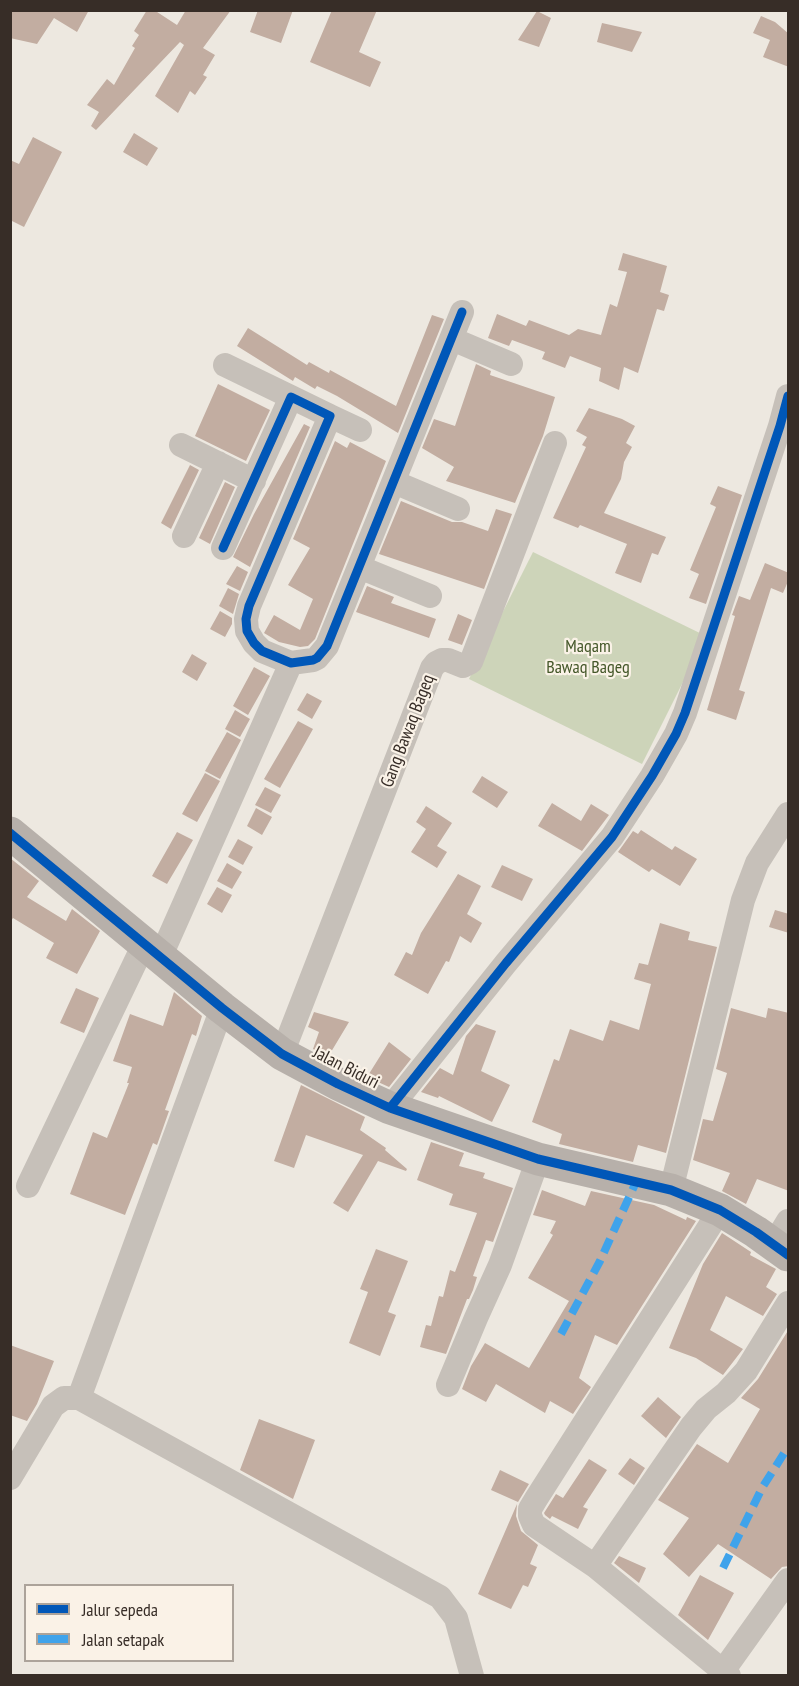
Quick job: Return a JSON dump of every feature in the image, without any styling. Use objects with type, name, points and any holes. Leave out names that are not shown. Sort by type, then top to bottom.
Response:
[{"type":"street","points":[[330,416],[249,606],[246,619],[248,631],[254,643],[262,651],[291,663],[313,660],[327,646],[462,312]]},
{"type":"street","points":[[452,339],[511,364]]},
{"type":"street","points":[[225,365],[360,430]]},
{"type":"street","points":[[390,1108],[506,963],[612,837],[660,761],[685,713],[789,396]]},
{"type":"street","points":[[223,548],[291,397]]},
{"type":"street","name":"Gang Bawaq Bageq","points":[[282,1054],[432,668],[435,663],[442,660],[463,666],[471,662],[555,443]]},
{"type":"street","points":[[181,445],[254,481]]},
{"type":"street","points":[[184,536],[218,463]]},
{"type":"street","points":[[394,482],[458,509]]},
{"type":"street","points":[[359,567],[430,596]]},
{"type":"street","points":[[28,1186],[152,951],[291,663]]},
{"type":"street","points":[[671,1190],[743,900],[758,863],[789,814]]},
{"type":"street","name":"Jalan Biduri","points":[[10,833],[222,1008],[282,1054],[338,1084],[390,1108],[538,1159],[671,1190],[784,1240]]},
{"type":"street","points":[[79,1398],[222,1008]]},
{"type":"street","points":[[448,1385],[500,1265],[538,1159]]},
{"type":"street","points":[[720,1210],[530,1509],[530,1515],[534,1525],[595,1566],[726,1673],[789,1580]]},
{"type":"street","points":[[595,1566],[660,1469],[696,1421],[746,1371],[789,1303]]},
{"type":"street","points":[[10,1479],[53,1406],[64,1398],[79,1398],[440,1597],[456,1618],[472,1676]]},
{"type":"green space","name":"Maqam Bawaq Bageg","points":[[533,552],[706,636],[642,764],[469,679]]},
{"type":"building","points":[[10,10],[89,10],[77,32],[54,18],[37,44],[10,38]]},
{"type":"building","points":[[147,10],[154,10],[177,25],[186,10],[231,10],[203,48],[215,55],[203,75],[207,77],[195,95],[190,91],[178,113],[155,96],[184,45],[180,42],[96,130],[91,126],[99,112],[87,105],[107,79],[114,85],[135,48],[132,46],[139,35],[134,31]]},
{"type":"building","points":[[258,10],[293,10],[281,43],[250,32]]},
{"type":"building","points":[[332,10],[377,10],[359,52],[381,62],[370,87],[310,62]]},
{"type":"building","points":[[537,11],[551,18],[539,47],[518,40]]},
{"type":"building","points":[[761,16],[775,22],[789,34],[789,67],[763,57],[770,40],[753,33]]},
{"type":"building","points":[[602,23],[642,32],[632,52],[597,42]]},
{"type":"building","points":[[134,133],[158,148],[147,166],[123,152]]},
{"type":"building","points":[[33,137],[62,152],[24,227],[10,220],[10,160],[19,164]]},
{"type":"building","points":[[623,253],[667,266],[660,292],[669,295],[664,311],[657,309],[638,373],[624,367],[619,390],[599,381],[601,368],[570,356],[565,368],[542,359],[545,352],[512,340],[509,346],[488,338],[497,314],[526,326],[529,320],[569,335],[578,329],[601,335],[610,304],[617,307],[627,272],[618,270]]},
{"type":"building","points":[[432,315],[444,319],[398,433],[317,386],[315,389],[295,377],[293,381],[237,346],[248,328],[307,365],[309,362],[329,373],[330,370],[396,406]]},
{"type":"building","points":[[476,364],[491,371],[490,375],[555,397],[543,436],[515,503],[446,481],[454,467],[422,448],[434,419],[455,426]]},
{"type":"building","points":[[218,384],[270,410],[246,461],[195,436]]},
{"type":"building","points":[[589,408],[635,426],[626,443],[632,447],[624,462],[621,479],[604,513],[666,537],[658,555],[652,553],[641,583],[615,573],[627,544],[580,525],[578,528],[553,518],[586,447],[582,445],[587,437],[576,431]]},
{"type":"building","points":[[304,424],[310,427],[250,567],[233,557]]},
{"type":"building","points":[[335,441],[347,448],[350,442],[386,461],[315,639],[308,646],[300,647],[279,642],[264,633],[274,615],[300,630],[313,599],[288,585],[310,548],[293,539]]},
{"type":"building","points":[[190,465],[199,470],[171,529],[161,523]]},
{"type":"building","points":[[225,482],[235,487],[210,544],[199,538]]},
{"type":"building","points":[[718,486],[742,495],[706,604],[689,598],[699,574],[690,570],[716,507],[710,504]]},
{"type":"building","points":[[401,501],[452,522],[462,522],[488,531],[496,509],[512,514],[484,589],[379,554]]},
{"type":"building","points":[[765,563],[789,573],[789,579],[783,593],[771,588],[739,690],[745,692],[736,720],[707,710],[739,596],[750,600]]},
{"type":"building","points":[[237,566],[248,572],[240,591],[226,584]]},
{"type":"building","points":[[367,586],[394,597],[391,603],[436,619],[429,638],[356,612]]},
{"type":"building","points":[[228,588],[239,594],[233,614],[219,606]]},
{"type":"building","points":[[220,611],[232,618],[232,624],[225,637],[210,629]]},
{"type":"building","points":[[458,614],[472,620],[462,645],[448,640]]},
{"type":"building","points":[[192,654],[207,663],[197,681],[182,672]]},
{"type":"building","points":[[254,667],[270,676],[248,715],[233,706]]},
{"type":"building","points":[[307,693],[322,701],[312,719],[297,710]]},
{"type":"building","points":[[235,710],[250,719],[240,737],[225,729]]},
{"type":"building","points":[[298,721],[313,729],[280,788],[264,779]]},
{"type":"building","points":[[227,732],[241,740],[220,779],[205,771]]},
{"type":"building","points":[[205,773],[220,781],[197,822],[182,814]]},
{"type":"building","points":[[482,776],[508,792],[497,808],[472,792]]},
{"type":"building","points":[[265,787],[281,795],[271,813],[255,805]]},
{"type":"building","points":[[552,803],[581,821],[591,804],[609,815],[582,851],[538,826]]},
{"type":"building","points":[[426,806],[452,823],[437,846],[447,852],[437,868],[411,852],[426,829],[416,822]]},
{"type":"building","points":[[256,808],[272,817],[262,835],[247,826]]},
{"type":"building","points":[[641,830],[672,850],[675,846],[697,859],[680,886],[652,869],[649,872],[618,852],[633,831],[638,834]]},
{"type":"building","points":[[177,832],[193,840],[167,884],[152,876]]},
{"type":"building","points":[[238,839],[253,847],[243,865],[228,857]]},
{"type":"building","points":[[10,858],[39,881],[27,897],[66,921],[72,909],[100,931],[77,974],[46,958],[54,943],[13,918],[10,922]]},
{"type":"building","points":[[227,863],[242,872],[232,889],[217,881]]},
{"type":"building","points":[[502,865],[533,879],[522,901],[491,887]]},
{"type":"building","points":[[458,874],[481,886],[467,914],[482,923],[471,943],[460,936],[449,962],[446,961],[428,994],[394,975],[406,952],[412,955],[421,933]]},
{"type":"building","points":[[217,887],[232,895],[222,913],[207,904]]},
{"type":"building","points":[[775,910],[789,914],[789,933],[769,927]]},
{"type":"building","points":[[660,923],[690,932],[688,940],[717,947],[666,1153],[638,1145],[633,1162],[559,1144],[562,1134],[532,1122],[554,1059],[559,1061],[570,1029],[603,1041],[610,1020],[639,1030],[651,984],[634,979],[639,963],[648,965]]},
{"type":"building","points":[[76,988],[99,998],[84,1033],[60,1023]]},
{"type":"building","points":[[174,992],[202,1016],[196,1036],[192,1034],[165,1110],[169,1111],[157,1145],[153,1143],[125,1215],[70,1194],[93,1132],[107,1138],[129,1083],[127,1083],[132,1067],[113,1061],[130,1014],[163,1026]]},
{"type":"building","points":[[731,1008],[766,1018],[768,1008],[789,1013],[789,1191],[757,1179],[746,1204],[722,1191],[730,1173],[693,1160],[703,1119],[713,1121],[727,1073],[716,1069]]},
{"type":"building","points":[[314,1012],[349,1022],[328,1057],[313,1049],[319,1032],[308,1027]]},
{"type":"building","points":[[476,1024],[496,1031],[481,1071],[510,1085],[492,1122],[439,1096],[438,1098],[421,1092],[440,1068],[453,1075],[466,1036]]},
{"type":"building","points":[[389,1042],[411,1059],[389,1087],[367,1077]]},
{"type":"building","points":[[301,1085],[365,1117],[360,1130],[386,1148],[385,1150],[407,1169],[406,1171],[378,1161],[348,1212],[333,1203],[363,1155],[306,1135],[294,1168],[274,1161]]},
{"type":"building","points":[[431,1142],[464,1153],[459,1166],[485,1173],[483,1178],[513,1188],[493,1242],[486,1240],[473,1276],[477,1277],[473,1290],[467,1299],[446,1354],[420,1347],[426,1325],[431,1326],[439,1296],[443,1297],[450,1270],[455,1272],[477,1213],[449,1205],[453,1194],[417,1180]]},
{"type":"building","points":[[542,1190],[585,1206],[591,1191],[654,1205],[686,1220],[687,1217],[696,1221],[617,1345],[595,1335],[579,1378],[591,1387],[573,1414],[550,1401],[545,1413],[496,1384],[486,1402],[462,1389],[471,1366],[485,1343],[529,1368],[569,1301],[528,1278],[553,1235],[550,1233],[556,1221],[533,1215]]},
{"type":"building","points":[[722,1233],[751,1252],[750,1255],[776,1269],[766,1287],[777,1294],[763,1316],[726,1296],[710,1330],[743,1349],[723,1375],[696,1358],[669,1348],[703,1264]]},
{"type":"building","points":[[376,1249],[408,1261],[388,1312],[396,1315],[380,1356],[349,1343],[368,1292],[360,1289]]},
{"type":"building","points":[[789,1329],[789,1566],[782,1567],[771,1579],[718,1544],[689,1577],[663,1554],[689,1518],[658,1500],[697,1444],[728,1463],[760,1409],[741,1398],[758,1379]]},
{"type":"building","points":[[10,1345],[54,1361],[37,1404],[27,1421],[10,1415]]},
{"type":"building","points":[[658,1397],[681,1417],[666,1438],[641,1416]]},
{"type":"building","points":[[259,1419],[315,1440],[293,1499],[240,1470]]},
{"type":"building","points":[[630,1458],[645,1468],[634,1485],[618,1474]]},
{"type":"building","points":[[589,1459],[607,1470],[583,1507],[588,1509],[578,1529],[552,1516],[550,1519],[544,1513],[556,1494],[563,1498]]},
{"type":"building","points":[[500,1470],[529,1484],[518,1502],[491,1490]]},
{"type":"building","points":[[517,1504],[516,1516],[521,1531],[538,1545],[530,1564],[537,1567],[528,1587],[523,1585],[511,1609],[478,1594]]},
{"type":"building","points":[[619,1556],[646,1568],[639,1583],[614,1563]]},
{"type":"building","points":[[700,1575],[734,1593],[708,1640],[678,1615]]},
{"type":"marked path","points":[[561,1334],[600,1261],[636,1182]]},
{"type":"marked path","points":[[723,1568],[762,1488],[788,1447]]},
{"type":"cycle path","points":[[223,548],[291,397],[330,416],[249,606],[246,619],[247,631],[262,651],[291,663],[317,658],[327,646],[462,312]]},
{"type":"cycle path","points":[[390,1108],[506,963],[612,837],[676,734],[685,713],[788,396]]},
{"type":"cycle path","points":[[10,833],[222,1008],[282,1054],[390,1108],[538,1159],[671,1190],[720,1210],[788,1255]]}]
